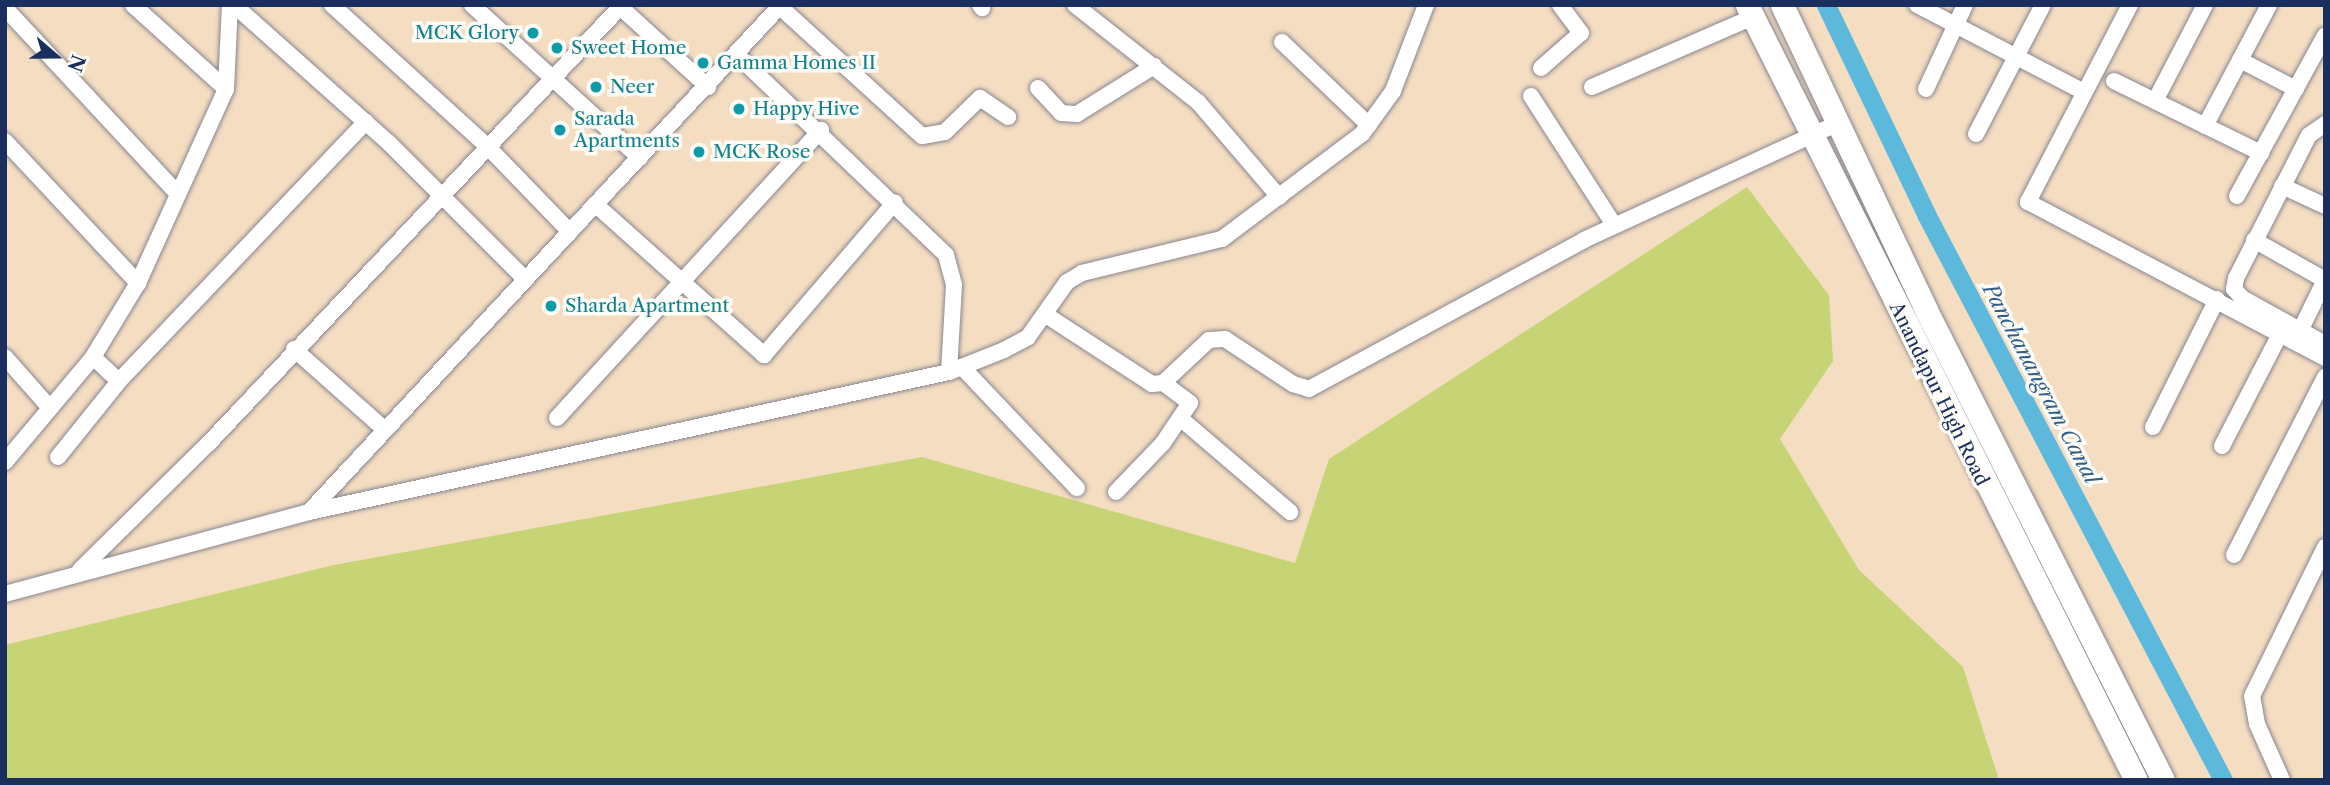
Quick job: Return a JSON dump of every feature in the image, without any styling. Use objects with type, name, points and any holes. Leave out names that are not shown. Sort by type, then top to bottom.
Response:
[{"type":"main road","name":"Anandapur High Road","points":[[1782,5],[1926,310],[2163,780]]},
{"type":"main road","name":"Anandapur High Road","points":[[1750,11],[2136,780]]},
{"type":"street","points":[[133,5],[226,89]]},
{"type":"street","points":[[5,462],[93,357],[138,283],[226,89],[232,5]]},
{"type":"street","points":[[232,5],[366,122],[441,193],[524,279]]},
{"type":"street","points":[[332,5],[486,145],[570,232]]},
{"type":"street","points":[[472,5],[551,80],[640,158]]},
{"type":"street","points":[[5,594],[78,572],[309,512],[955,370],[1028,337],[1067,282],[1082,273],[1222,239],[1279,197],[1370,125],[1392,92],[1426,5]]},
{"type":"street","points":[[1541,68],[1581,33],[1560,5]]},
{"type":"street","points":[[1917,5],[2084,92]]},
{"type":"street","points":[[1926,89],[1965,5]]},
{"type":"street","points":[[1976,134],[2043,5]]},
{"type":"street","points":[[2130,5],[2028,202],[2325,358]]},
{"type":"street","points":[[2155,101],[2205,5]]},
{"type":"street","points":[[78,572],[209,443],[294,348],[620,6],[708,87]]},
{"type":"street","points":[[309,512],[594,204],[738,56],[780,6],[922,136],[945,132],[980,98],[1009,117]]},
{"type":"street","points":[[1082,7],[1198,102],[1279,197]]},
{"type":"street","points":[[2205,126],[2263,7]]},
{"type":"street","points":[[5,8],[178,194]]},
{"type":"street","points":[[1592,87],[1750,11]]},
{"type":"street","points":[[2237,196],[2325,35]]},
{"type":"street","points":[[1282,42],[1370,125]]},
{"type":"street","points":[[738,56],[821,130],[946,255],[952,271],[955,309],[955,370],[1077,488]]},
{"type":"street","points":[[2239,60],[2296,89]]},
{"type":"street","points":[[1038,88],[1061,113],[1077,114],[1154,66]]},
{"type":"street","points":[[2114,81],[2261,153]]},
{"type":"street","points":[[1531,96],[1614,225]]},
{"type":"street","points":[[58,457],[119,381],[366,122]]},
{"type":"street","points":[[1046,315],[1152,384],[1163,383],[1209,340],[1225,339],[1293,384],[1309,389],[1614,225],[1810,132],[1838,123]]},
{"type":"street","points":[[2325,124],[2309,135],[2255,240],[2234,289],[2242,298],[2325,344]]},
{"type":"street","points":[[557,418],[821,130]]},
{"type":"street","points":[[5,141],[138,283]]},
{"type":"street","points":[[2282,186],[2325,206]]},
{"type":"street","points":[[594,204],[764,355],[895,202]]},
{"type":"street","points":[[2255,240],[2325,280],[2300,331]]},
{"type":"street","points":[[2153,427],[2217,299]]},
{"type":"street","points":[[2222,446],[2279,336]]},
{"type":"street","points":[[294,348],[384,429]]},
{"type":"street","points":[[5,357],[50,408]]},
{"type":"street","points":[[93,357],[119,381]]},
{"type":"street","points":[[2234,555],[2325,377]]},
{"type":"street","points":[[1116,492],[1163,443],[1190,403],[1163,383]]},
{"type":"street","points":[[1180,418],[1290,512]]},
{"type":"street","points":[[2282,780],[2257,724],[2252,696],[2325,547]]},
{"type":"green space","points":[[1747,187],[1829,295],[1833,361],[1780,439],[1859,570],[1963,667],[1999,780],[5,780],[5,645],[334,565],[922,457],[1295,563],[1329,459]]},
{"type":"waterway","name":"Panchanangram Canal","points":[[1826,5],[1926,214],[2223,780]]},
{"type":"place","name":"MCK Glory","points":[[533,33]]},
{"type":"place","name":"Sweet Home","points":[[557,48]]},
{"type":"place","name":"Gamma Homes II","points":[[703,63]]},
{"type":"place","name":"Neer","points":[[596,87]]},
{"type":"place","name":"Happy Hive","points":[[739,109]]},
{"type":"place","name":"Sarada Apartments","points":[[560,130]]},
{"type":"place","name":"MCK Rose","points":[[699,152]]},
{"type":"place","name":"Sharda Apartment","points":[[551,306]]}]
